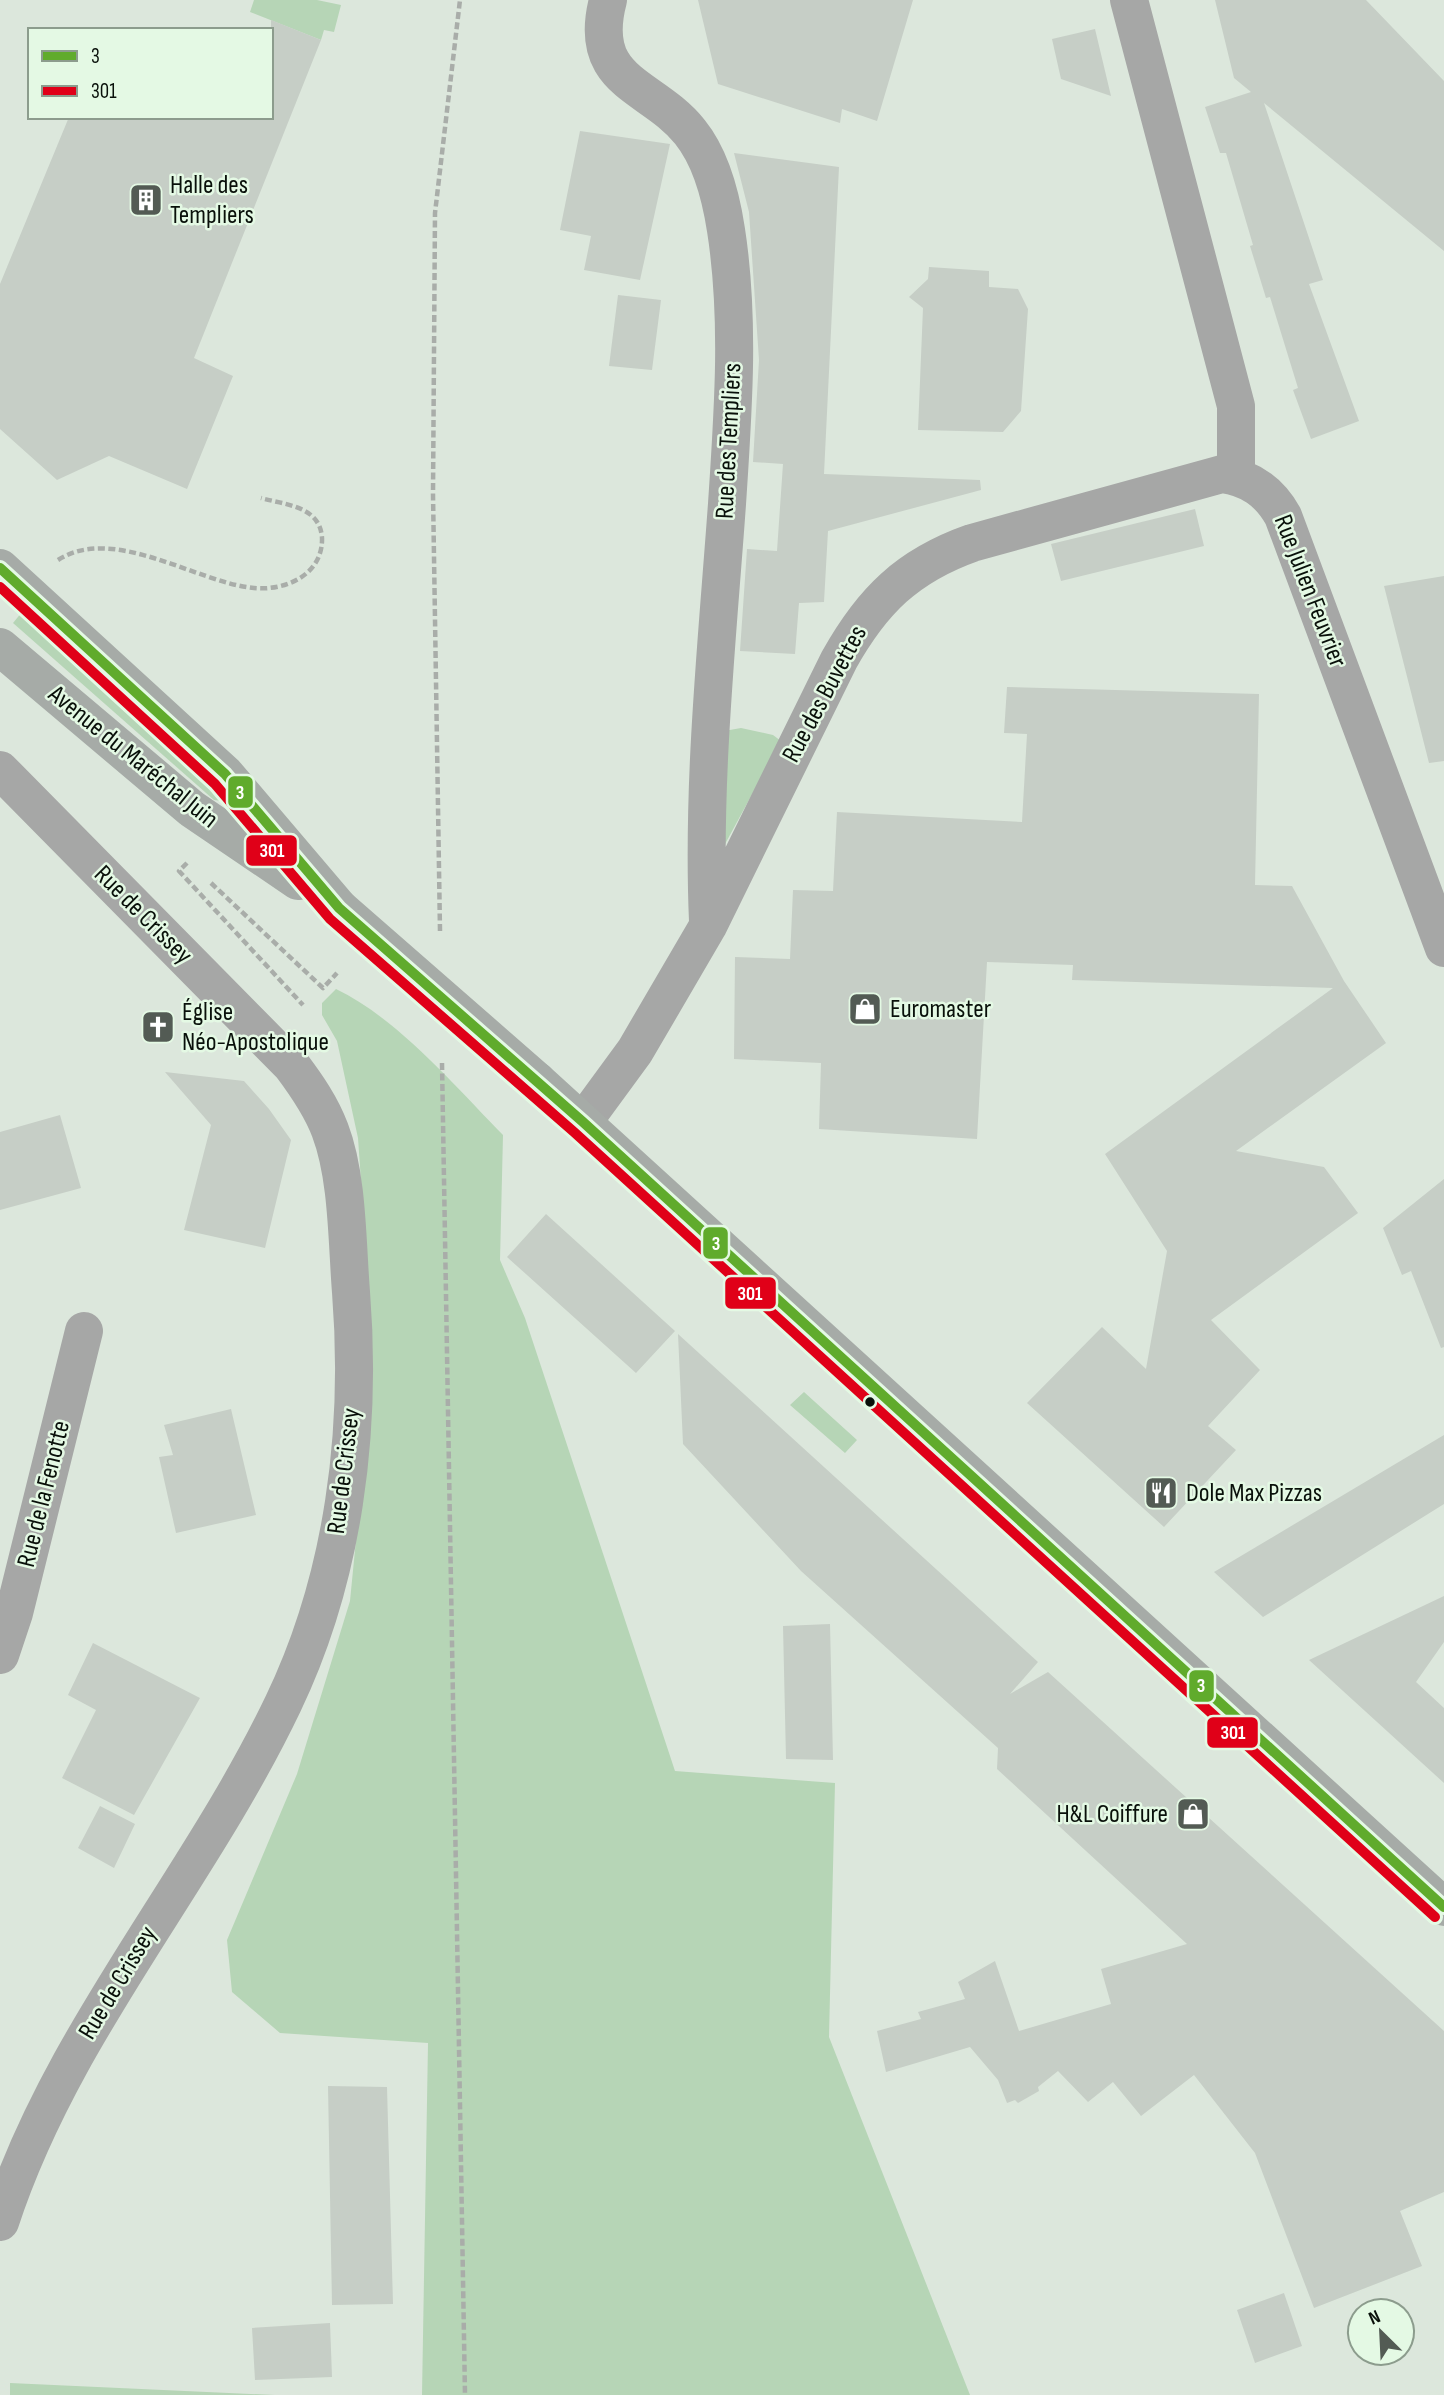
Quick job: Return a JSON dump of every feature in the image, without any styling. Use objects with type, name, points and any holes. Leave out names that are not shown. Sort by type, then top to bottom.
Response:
[{"type":"main road","name":"Avenue du Maréchal Juin","points":[[0,568],[225,774],[339,908]]},
{"type":"main road","name":"Avenue du Maréchal Juin","points":[[0,647],[192,809],[339,908],[583,1122],[1444,1906]]},
{"type":"street","name":"Rue des Templiers","points":[[608,0],[603,36],[610,58],[635,90],[676,118],[698,144],[719,198],[730,252],[734,343],[733,421],[706,805],[708,926]]},
{"type":"street","points":[[1129,0],[1236,406],[1236,476]]},
{"type":"street","name":"Rue des Buvettes","points":[[583,1122],[635,1051],[708,926],[839,660],[860,622],[890,590],[941,554],[972,543],[1222,474],[1236,476]]},
{"type":"street","name":"Rue Julien Feuvrier","points":[[1236,476],[1263,490],[1283,516],[1444,948]]},
{"type":"street","name":"Rue de Crissey","points":[[0,770],[292,1066],[315,1098],[331,1132],[338,1165],[355,1344],[353,1423],[345,1503],[326,1584],[285,1702],[244,1777],[54,2089],[15,2175],[0,2222]]},
{"type":"street","name":"Rue de la Fenotte","points":[[0,1655],[14,1613],[84,1331]]},
{"type":"path","points":[[440,941],[433,494],[435,213],[460,0]]},
{"type":"path","points":[[54,564],[80,551],[107,549],[179,565],[227,583],[253,588],[276,588],[310,572],[318,558],[322,540],[318,523],[310,512],[261,498]]},
{"type":"path","points":[[198,871],[189,862],[179,871],[309,1011]]},
{"type":"path","points":[[208,880],[323,988],[337,973]]},
{"type":"path","points":[[442,1053],[465,2395]]},
{"type":"green space","points":[[254,0],[317,0],[341,5],[334,32],[324,30],[321,40],[250,12]]},
{"type":"green space","points":[[22,612],[223,798],[222,801],[214,800],[13,623]]},
{"type":"green space","points":[[741,728],[773,735],[781,741],[718,857],[724,731]]},
{"type":"green space","points":[[336,989],[381,1017],[403,1035],[446,1075],[503,1135],[500,1260],[525,1318],[675,1771],[835,1783],[829,2037],[970,2395],[422,2395],[428,2043],[280,2033],[232,1992],[227,1940],[297,1774],[350,1601],[368,1418],[366,1253],[358,1138],[337,1041],[322,1015],[322,1003]]},
{"type":"green space","points":[[804,1392],[857,1440],[845,1453],[790,1405]]},
{"type":"green space","points":[[10,2383],[275,2395],[10,2395]]},
{"type":"building","points":[[698,0],[913,0],[877,121],[842,109],[840,123],[718,84]]},
{"type":"building","points":[[1215,0],[1366,0],[1444,81],[1444,251],[1264,103],[1323,280],[1309,284],[1359,421],[1311,439],[1293,390],[1298,388],[1270,297],[1266,298],[1250,246],[1253,245],[1226,153],[1220,153],[1205,107],[1251,92],[1234,78]]},
{"type":"building","name":"Halle des Templiers","points":[[271,20],[321,40],[194,358],[233,376],[187,489],[109,456],[57,480],[0,429],[0,284],[68,119],[273,119]]},
{"type":"building","points":[[1095,29],[1111,96],[1061,79],[1052,39]]},
{"type":"building","points":[[580,131],[670,144],[640,280],[584,270],[591,236],[560,230]]},
{"type":"building","points":[[734,153],[839,167],[824,474],[980,480],[981,490],[828,531],[824,602],[799,603],[795,654],[740,651],[747,549],[777,551],[783,464],[753,462],[759,360],[749,212]]},
{"type":"building","points":[[929,267],[989,271],[989,287],[1018,289],[1028,309],[1021,411],[1003,432],[918,430],[923,308],[909,297],[928,279]]},
{"type":"building","points":[[618,295],[661,300],[652,370],[609,366]]},
{"type":"building","points":[[1195,509],[1204,546],[1061,581],[1051,544]]},
{"type":"building","points":[[1444,576],[1444,761],[1429,763],[1384,586]]},
{"type":"building","points":[[1007,687],[1259,694],[1255,885],[1292,886],[1344,981],[1386,1043],[1236,1151],[1324,1167],[1358,1213],[1211,1320],[1260,1370],[1208,1426],[1236,1450],[1164,1527],[1027,1403],[1102,1327],[1146,1369],[1167,1251],[1105,1154],[1333,988],[1072,980],[1073,965],[987,962],[977,1139],[819,1129],[821,1063],[734,1059],[735,957],[790,959],[793,890],[833,891],[837,812],[1022,822],[1027,734],[1004,733]]},
{"type":"building","points":[[165,1072],[244,1081],[269,1109],[291,1140],[265,1248],[184,1230],[211,1125]]},
{"type":"building","points":[[60,1115],[81,1188],[0,1210],[0,1132]]},
{"type":"building","points":[[1444,1179],[1444,1347],[1441,1348],[1411,1271],[1402,1275],[1383,1228]]},
{"type":"building","points":[[546,1214],[675,1331],[636,1373],[507,1257]]},
{"type":"building","points":[[678,1334],[1038,1662],[1010,1694],[1048,1672],[1444,2031],[1444,2192],[1400,2211],[1422,2266],[1314,2308],[1255,2153],[1194,2075],[1141,2116],[1113,2082],[1088,2102],[1058,2071],[1038,2087],[1039,2091],[1018,2103],[1015,2100],[1007,2103],[998,2080],[970,2047],[886,2072],[877,2031],[921,2019],[918,2012],[965,1999],[958,1982],[995,1961],[1019,2031],[1111,2004],[1101,1969],[1187,1944],[997,1769],[998,1748],[801,1571],[683,1444]]},
{"type":"building","points":[[231,1409],[256,1515],[176,1533],[159,1457],[173,1455],[164,1425]]},
{"type":"building","points":[[1444,1435],[1444,1504],[1263,1617],[1214,1572]]},
{"type":"building","points":[[1444,1596],[1444,1642],[1416,1682],[1444,1708],[1444,1783],[1309,1660]]},
{"type":"building","points":[[830,1624],[833,1760],[786,1759],[783,1626]]},
{"type":"building","points":[[93,1643],[200,1698],[134,1815],[62,1778],[96,1710],[68,1695]]},
{"type":"building","points":[[100,1806],[135,1824],[114,1868],[78,1848]]},
{"type":"building","points":[[328,2086],[387,2087],[393,2304],[332,2305]]},
{"type":"building","points":[[1284,2293],[1302,2346],[1255,2363],[1237,2310]]},
{"type":"building","points":[[330,2323],[332,2377],[255,2380],[252,2328]]},
{"type":"transit line","name":"3","points":[[0,568],[225,774],[339,908],[583,1122],[1444,1907]]},
{"type":"transit line","name":"301","points":[[0,587],[215,784],[330,919],[574,1132],[1435,1917]]},
{"type":"place","name":"Halle des Templiers","points":[[146,200]]},
{"type":"place","name":"Euromaster","points":[[865,1009]]},
{"type":"place","name":"Église Néo-Apostolique","points":[[158,1027]]},
{"type":"place","name":"Dole Max Pizzas","points":[[1161,1493]]},
{"type":"place","name":"H&L Coiffure","points":[[1193,1814]]}]
